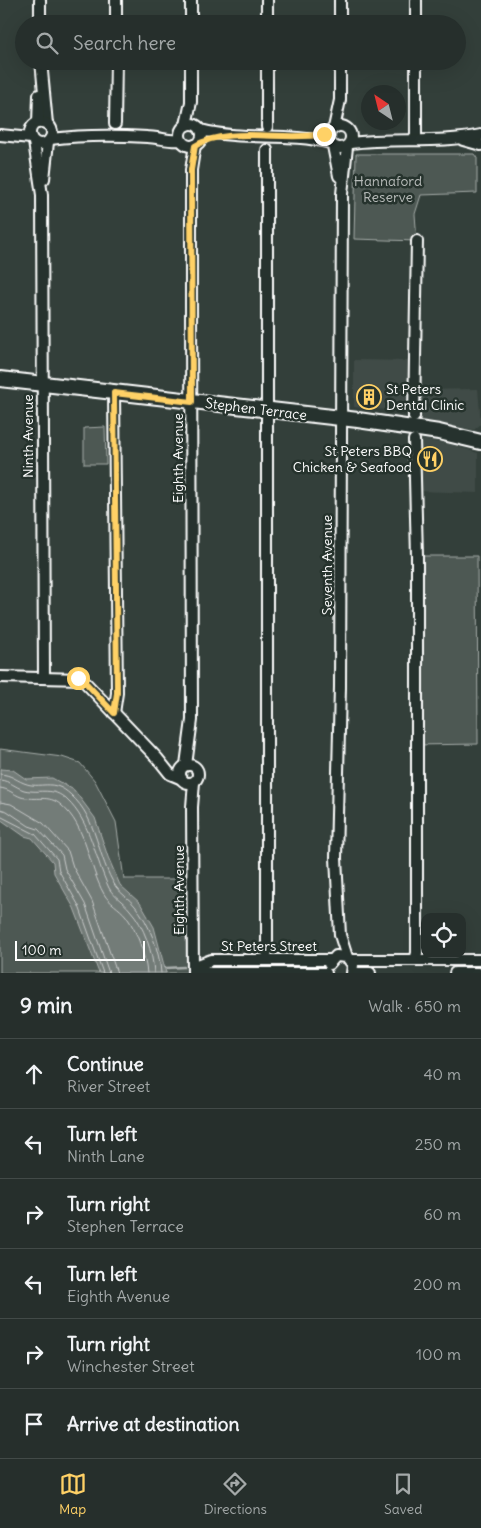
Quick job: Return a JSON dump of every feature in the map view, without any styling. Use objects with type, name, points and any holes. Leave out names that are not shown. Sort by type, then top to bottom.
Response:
[{"type":"main road","name":"Stephen Terrace","points":[[0,379],[340,419],[439,432],[481,442]]},
{"type":"street","points":[[40,0],[40,15]]},
{"type":"street","points":[[116,0],[116,15]]},
{"type":"street","points":[[191,0],[191,15]]},
{"type":"street","points":[[267,0],[267,15]]},
{"type":"street","points":[[340,0],[340,15]]},
{"type":"street","points":[[416,0],[416,15]]},
{"type":"street","name":"Ninth Avenue","points":[[41,70],[38,131],[42,195],[44,678]]},
{"type":"street","points":[[115,124],[116,70]]},
{"type":"street","name":"Eighth Avenue","points":[[187,766],[192,720],[191,135],[186,118],[191,102],[191,70]]},
{"type":"street","points":[[267,70],[267,127]]},
{"type":"street","name":"Seventh Avenue","points":[[340,70],[340,100],[332,137],[342,194]]},
{"type":"street","points":[[416,70],[416,138]]},
{"type":"street","name":"Seventh Avenue","points":[[340,100],[348,130],[348,145],[342,194],[336,858],[340,935],[349,958],[352,973]]},
{"type":"street","points":[[0,134],[38,131],[94,136],[150,137],[174,141],[191,135],[332,137],[348,130],[388,140]]},
{"type":"street","points":[[38,131],[39,144],[49,141],[94,136]]},
{"type":"street","name":"Ninth Avenue","points":[[38,131],[49,141],[42,195]]},
{"type":"street","points":[[332,137],[340,149],[348,145],[388,140],[416,138],[462,139],[481,136]]},
{"type":"street","points":[[462,139],[481,145]]},
{"type":"street","points":[[267,150],[267,952]]},
{"type":"street","points":[[414,416],[417,241]]},
{"type":"street","points":[[114,393],[117,693],[114,713]]},
{"type":"street","points":[[414,440],[417,556],[417,953],[415,960]]},
{"type":"street","points":[[0,677],[82,679],[170,774],[187,781]]},
{"type":"street","points":[[158,759],[170,766],[187,766],[199,773],[187,781]]},
{"type":"street","points":[[187,766],[180,774],[187,781]]},
{"type":"street","name":"Eighth Avenue","points":[[187,781],[192,807],[193,970]]},
{"type":"street","name":"Seventh Avenue","points":[[330,973],[329,965],[340,935]]},
{"type":"street","points":[[349,958],[481,960],[479,973],[455,973]]},
{"type":"street","name":"St Peters Street","points":[[193,970],[211,960],[349,958]]},
{"type":"street","name":"St Peters Street","points":[[193,970],[210,973],[326,973]]},
{"type":"street","points":[[357,973],[370,973]]},
{"type":"shaded area","points":[[354,360],[412,361],[411,412],[354,407]]},
{"type":"shaded area","points":[[478,389],[481,424],[474,430],[418,419],[419,390]]},
{"type":"shaded area","points":[[419,439],[450,444],[478,453],[478,493],[418,491]]},
{"type":"green space","name":"Hannaford Reserve","points":[[356,154],[474,154],[477,158],[477,193],[421,195],[415,214],[417,241],[354,239]]},
{"type":"green space","points":[[105,427],[106,464],[84,464],[84,428]]},
{"type":"green space","points":[[417,556],[477,556],[478,744],[416,745]]},
{"type":"green space","points":[[0,749],[62,757],[80,763],[95,781],[116,822],[124,879],[193,879],[190,973],[0,973]]},
{"type":"water","points":[[0,769],[13,770],[26,779],[52,778],[74,790],[95,818],[120,885],[140,903],[154,927],[166,973],[99,973],[74,908],[54,873],[53,862],[32,838],[24,836],[0,819]]},
{"type":"waterway","points":[[166,968],[184,967]]},
{"type":"place","name":"St Peters Dental Clinic","points":[[369,397]]},
{"type":"place","name":"St Peters BBQ Chicken & Seafood","points":[[430,459]]},
{"type":"route","points":[[78,678],[82,679],[114,713],[117,693],[114,393],[192,402],[191,170],[195,146],[208,139],[222,136],[308,137],[324,134]]}]
